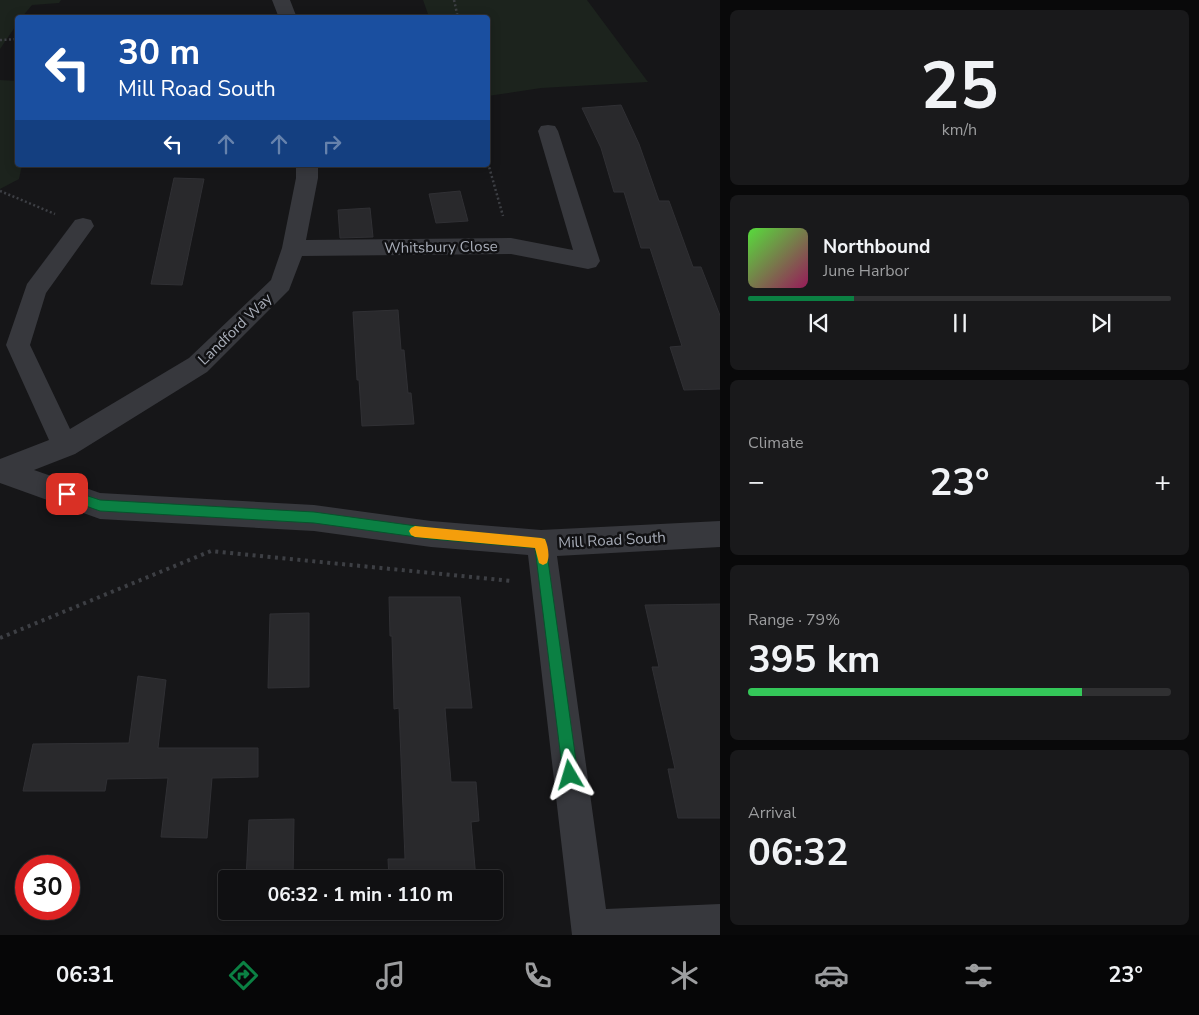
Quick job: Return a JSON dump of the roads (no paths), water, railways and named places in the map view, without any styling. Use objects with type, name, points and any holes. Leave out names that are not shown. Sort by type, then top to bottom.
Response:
[{"type":"street","points":[[281,0],[287,15]]},
{"type":"street","name":"Whitsbury Close","points":[[293,248],[511,246],[588,261],[548,131]]},
{"type":"street","name":"Landford Way","points":[[1,471],[65,446],[198,365],[281,284],[293,248],[307,178],[307,167]]},
{"type":"street","points":[[65,446],[18,345],[35,290],[83,226]]},
{"type":"street","name":"Mill Road South","points":[[1,471],[100,506],[314,518],[431,534],[541,543],[720,534]]},
{"type":"street","points":[[541,543],[590,931],[720,923]]}]
